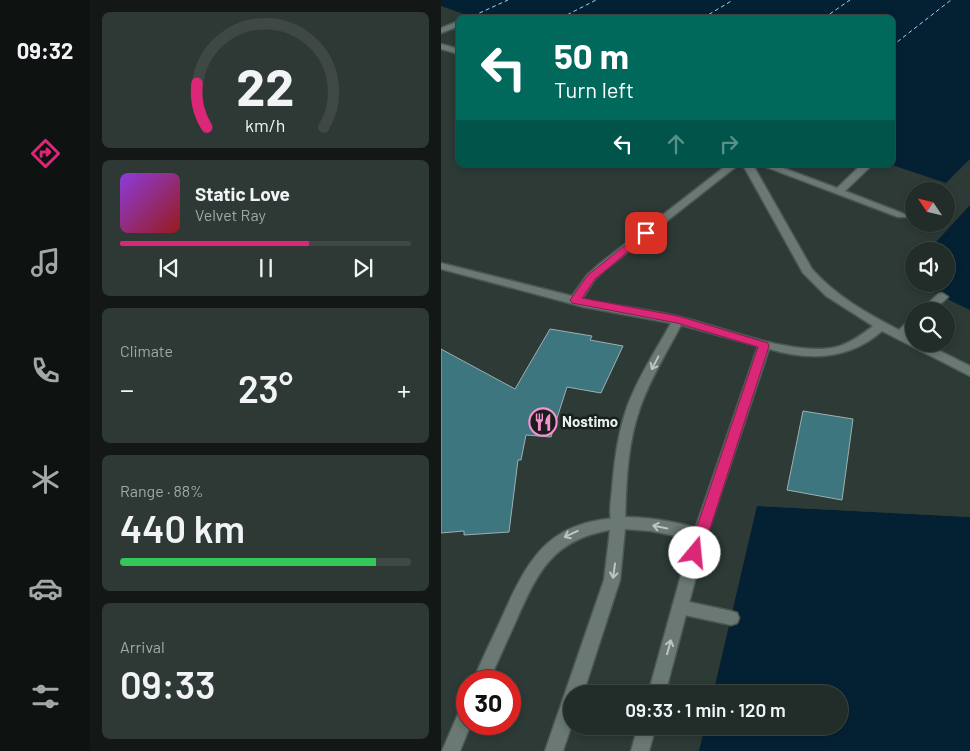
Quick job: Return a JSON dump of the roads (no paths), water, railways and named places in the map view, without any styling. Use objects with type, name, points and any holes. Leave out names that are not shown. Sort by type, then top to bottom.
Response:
[{"type":"street","points":[[441,31],[456,24]]},
{"type":"street","points":[[441,46],[456,51]]},
{"type":"street","points":[[575,300],[591,277],[602,267],[730,167]]},
{"type":"street","points":[[749,167],[807,271],[819,286],[852,310],[905,338]]},
{"type":"street","points":[[771,167],[902,215]]},
{"type":"street","points":[[838,192],[865,167]]},
{"type":"street","points":[[441,266],[575,300],[678,320],[789,352],[813,353],[841,350],[865,339],[881,325]]},
{"type":"street","points":[[936,302],[942,296]]},
{"type":"street","points":[[577,685],[613,580],[621,460],[627,431],[645,383],[678,320]]},
{"type":"street","points":[[900,335],[905,330]]},
{"type":"street","points":[[658,685],[701,535],[764,346]]},
{"type":"street","points":[[932,352],[970,372]]},
{"type":"street","points":[[486,670],[530,573],[542,556],[558,541],[576,531],[618,523],[645,524],[701,535]]},
{"type":"street","points":[[680,607],[731,618]]},
{"type":"street","points":[[554,751],[563,726]]},
{"type":"street","points":[[451,751],[458,735]]},
{"type":"street","points":[[640,751],[644,735]]},
{"type":"water","points":[[441,0],[970,0],[970,159],[947,182],[895,166],[895,15],[466,15],[441,6]]},
{"type":"water","points":[[970,205],[970,310],[933,292],[955,292],[955,242],[936,242],[945,232],[955,232],[955,221]]},
{"type":"water","points":[[757,506],[970,517],[970,751],[699,751],[703,735],[848,735],[848,685],[715,685]]},
{"type":"place","name":"Nostimo","points":[[543,422]]}]
